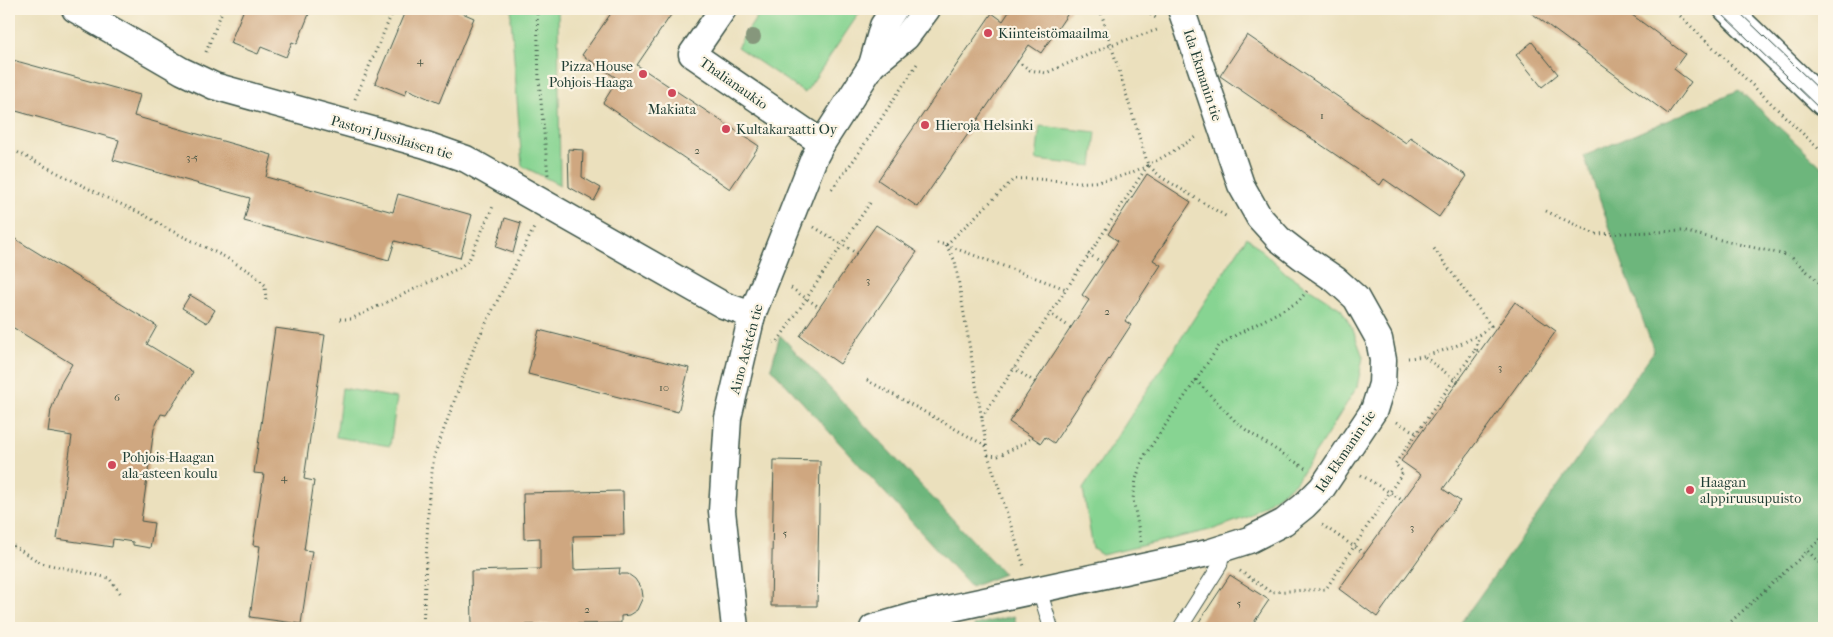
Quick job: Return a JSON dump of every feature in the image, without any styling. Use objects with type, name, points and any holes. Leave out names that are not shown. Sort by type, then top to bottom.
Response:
[{"type":"street","name":"Pastori Jussilaisen tie","points":[[75,9],[214,86],[426,145],[466,159],[722,304],[752,315]]},
{"type":"street","name":"Thalianaukio","points":[[723,9],[692,54],[822,143]]},
{"type":"street","name":"Aino Acktén tie","points":[[735,628],[722,510],[728,418],[752,315],[804,182],[822,143],[872,65],[883,26],[894,9]]},
{"type":"street","name":"Aino Acktén tie","points":[[872,65],[906,37],[927,9]]},
{"type":"street","name":"Ida Ekmanin tie","points":[[873,628],[1032,578],[1208,553],[1222,553],[1284,522],[1304,506],[1322,488],[1374,410],[1382,384],[1383,360],[1379,339],[1356,298],[1336,280],[1280,239],[1259,217],[1241,185],[1181,9]]},
{"type":"street","points":[[1727,9],[1824,103]]},
{"type":"lane","points":[[1180,628],[1220,565],[1222,553]]},
{"type":"lane","points":[[1032,578],[1051,628]]},
{"type":"path","points":[[195,77],[223,9]]},
{"type":"path","points":[[346,123],[394,9]]},
{"type":"path","points":[[537,9],[539,80],[548,179]]},
{"type":"path","points":[[1100,9],[1148,165],[1161,177],[1232,220]]},
{"type":"path","points":[[1673,9],[1824,154]]},
{"type":"path","points":[[1017,62],[1030,70],[1046,73],[1111,45],[1161,28]]},
{"type":"path","points":[[856,157],[918,62]]},
{"type":"path","points":[[946,245],[1014,179],[1100,181],[1124,176],[1148,165],[1205,132],[1220,128]]},
{"type":"path","points":[[9,148],[226,257],[252,273],[265,285],[266,301]]},
{"type":"path","points":[[982,417],[1148,165]]},
{"type":"path","points":[[340,319],[350,319],[459,268],[469,260],[505,181]]},
{"type":"path","points":[[770,343],[778,341],[872,200]]},
{"type":"path","points":[[1546,211],[1595,234],[1682,231],[1790,256],[1824,287]]},
{"type":"path","points":[[423,628],[429,495],[434,456],[475,345],[535,226]]},
{"type":"path","points":[[814,227],[856,253]]},
{"type":"path","points":[[937,242],[1066,289]]},
{"type":"path","points":[[946,245],[955,261],[988,455],[1032,578]]},
{"type":"path","points":[[1383,360],[1425,357],[1480,334],[1491,326],[1432,246]]},
{"type":"path","points":[[1088,254],[1103,263]]},
{"type":"path","points":[[790,288],[819,307]]},
{"type":"path","points":[[1143,550],[1133,499],[1136,479],[1143,458],[1219,346],[1298,302],[1308,289]]},
{"type":"path","points":[[1049,313],[1071,328]]},
{"type":"path","points":[[1222,553],[1271,592],[1326,589],[1404,472],[1395,464],[1475,350],[1480,334]]},
{"type":"path","points":[[1475,350],[1480,351]]},
{"type":"path","points":[[1425,357],[1458,382]]},
{"type":"path","points":[[1013,368],[1035,382]]},
{"type":"path","points":[[867,380],[987,446]]},
{"type":"path","points":[[1196,380],[1237,423],[1253,436],[1312,472]]},
{"type":"path","points":[[988,455],[998,456],[1028,441],[1031,436]]},
{"type":"path","points":[[1340,461],[1402,500]]},
{"type":"path","points":[[1317,522],[1364,553]]},
{"type":"path","points":[[1724,628],[1824,536]]},
{"type":"path","points":[[9,543],[41,563],[109,578],[121,594]]},
{"type":"path","points":[[1808,551],[1824,568]]},
{"type":"green space","points":[[512,9],[558,9],[560,185],[522,166],[511,18]]},
{"type":"green space","points":[[762,9],[862,9],[805,93],[737,47]]},
{"type":"green space","name":"Haagan alppiruusupuisto","points":[[1739,90],[1824,169],[1824,628],[1457,628],[1654,351],[1584,156]]},
{"type":"green space","points":[[1040,126],[1096,132],[1092,166],[1036,160]]},
{"type":"green space","points":[[1247,237],[1287,274],[1341,309],[1353,330],[1363,357],[1357,387],[1295,483],[1250,516],[1214,529],[1102,555],[1093,549],[1083,489]]},
{"type":"green space","points":[[780,335],[1004,574],[971,587],[771,368]]},
{"type":"green space","points":[[342,388],[397,398],[390,446],[336,437]]},
{"type":"green space","points":[[1014,616],[1017,628],[975,628],[974,625]]},
{"type":"building","points":[[244,9],[311,9],[297,44],[292,42],[286,57],[261,47],[258,54],[230,43]]},
{"type":"building","points":[[406,9],[453,9],[474,18],[439,103],[407,89],[405,95],[375,83]]},
{"type":"building","points":[[614,9],[675,9],[637,65],[759,146],[730,189],[603,103],[618,79],[582,55]]},
{"type":"building","points":[[1011,9],[1071,9],[1041,53],[1029,45],[918,207],[878,180],[992,13],[1003,21]]},
{"type":"building","points":[[1526,9],[1624,9],[1685,54],[1674,69],[1691,82],[1668,114]]},
{"type":"building","points":[[1247,35],[1406,143],[1410,137],[1467,176],[1439,217],[1384,179],[1380,185],[1220,76]]},
{"type":"building","points":[[1532,42],[1558,74],[1542,87],[1516,55]]},
{"type":"building","points":[[9,59],[140,95],[134,116],[272,155],[266,177],[393,212],[398,194],[472,215],[460,258],[395,241],[389,260],[244,221],[250,198],[113,160],[119,140],[9,109]]},
{"type":"building","points":[[568,149],[583,150],[582,177],[601,188],[594,201],[569,187]]},
{"type":"building","points":[[1147,174],[1191,202],[1153,260],[1161,265],[1125,321],[1131,325],[1054,443],[1045,437],[1041,443],[1009,422],[1089,300],[1082,295],[1118,241],[1108,234]]},
{"type":"building","points":[[505,218],[521,223],[513,253],[496,247]]},
{"type":"building","points":[[876,225],[917,252],[840,364],[800,336]]},
{"type":"building","points":[[12,237],[157,326],[147,344],[193,372],[166,415],[161,414],[154,429],[141,521],[154,523],[150,548],[133,545],[133,542],[113,539],[112,547],[57,539],[72,436],[48,432],[51,410],[61,383],[72,364],[9,325],[9,243]]},
{"type":"building","points":[[190,295],[215,310],[207,323],[182,308]]},
{"type":"building","points":[[1515,302],[1556,331],[1443,489],[1460,501],[1377,617],[1339,589],[1421,475],[1401,461]]},
{"type":"building","points":[[275,328],[325,335],[304,479],[314,481],[304,550],[312,551],[301,624],[250,617],[260,546],[253,545],[264,474],[254,473]]},
{"type":"building","points":[[539,330],[689,368],[678,412],[528,374]]},
{"type":"building","points":[[774,460],[820,461],[817,606],[771,606]]},
{"type":"building","points":[[623,491],[624,535],[573,536],[574,570],[620,568],[619,574],[628,574],[635,579],[642,590],[643,597],[637,610],[629,615],[621,616],[621,623],[472,626],[471,571],[540,569],[540,538],[524,539],[523,493]]},
{"type":"building","points":[[1230,575],[1269,600],[1250,628],[1195,628]]},
{"type":"tram line","points":[[1717,9],[1824,113]]},
{"type":"tram line","points":[[1736,9],[1824,94]]},
{"type":"place","name":"Kiinteistömaailma","points":[[988,33]]},
{"type":"place","name":"Pizza House Pohjois-Haaga","points":[[643,74]]},
{"type":"place","name":"Makiata","points":[[672,93]]},
{"type":"place","name":"Hieroja Helsinki","points":[[925,125]]},
{"type":"place","name":"Kultakaraatti Oy","points":[[726,129]]},
{"type":"place","name":"Pohjois-Haagan ala-asteen koulu","points":[[112,465]]},
{"type":"place","name":"Haagan alppiruusupuisto","points":[[1690,490]]}]
